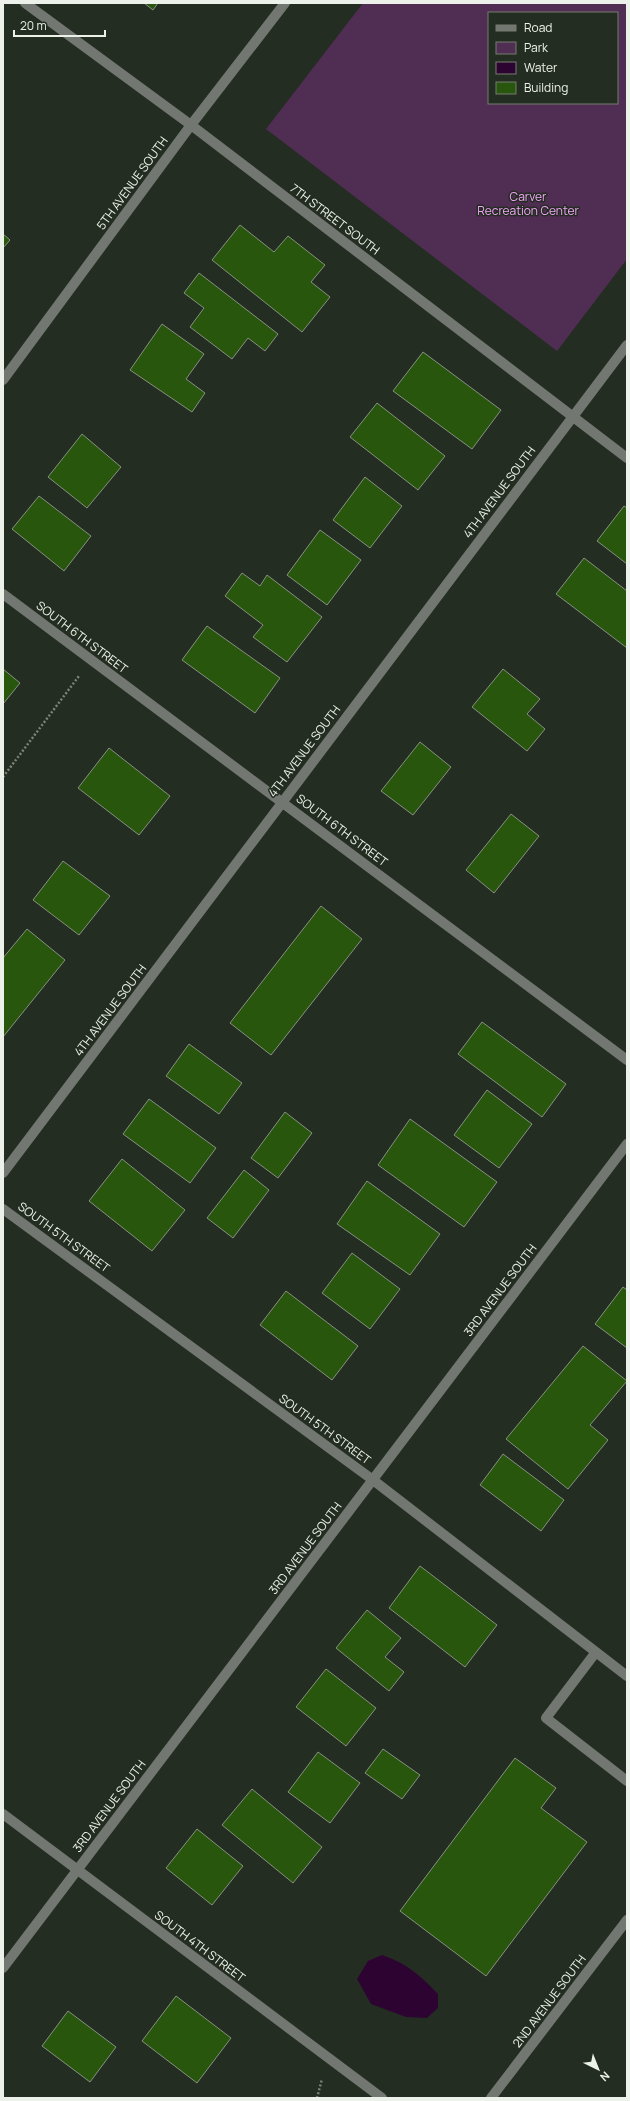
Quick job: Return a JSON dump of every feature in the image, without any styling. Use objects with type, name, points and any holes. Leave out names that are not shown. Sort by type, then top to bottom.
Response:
[{"type":"street","name":"7TH STREET SOUTH","points":[[25,3],[191,125],[627,458]]},
{"type":"street","name":"5TH AVENUE SOUTH","points":[[3,380],[191,125],[285,3]]},
{"type":"street","name":"4TH AVENUE SOUTH","points":[[3,1173],[627,345]]},
{"type":"street","name":"SOUTH 6TH STREET","points":[[3,594],[627,1060]]},
{"type":"street","name":"3RD AVENUE SOUTH","points":[[3,1968],[627,1144]]},
{"type":"street","name":"SOUTH 5TH STREET","points":[[3,1209],[373,1480],[627,1676]]},
{"type":"street","points":[[596,1652],[546,1718],[627,1781]]},
{"type":"street","name":"SOUTH 4TH STREET","points":[[3,1814],[382,2098]]},
{"type":"street","name":"2ND AVENUE SOUTH","points":[[491,2098],[627,1920]]},
{"type":"path","points":[[3,777],[91,659]]},
{"type":"green space","name":"Carver Recreation Center","points":[[363,3],[627,3],[627,259],[557,351],[266,129]]},
{"type":"water","points":[[382,1955],[391,1958],[412,1970],[438,1994],[438,2008],[427,2018],[406,2017],[371,2004],[357,1979],[368,1961]]},
{"type":"building","points":[[144,3],[158,3],[153,10]]},
{"type":"building","points":[[240,225],[274,252],[288,236],[325,265],[311,282],[330,297],[302,332],[212,260]]},
{"type":"building","points":[[3,234],[10,240],[3,248]]},
{"type":"building","points":[[199,273],[278,334],[265,351],[248,338],[232,359],[190,327],[204,308],[184,293]]},
{"type":"building","points":[[162,324],[204,354],[186,379],[205,393],[192,412],[130,370]]},
{"type":"building","points":[[423,352],[501,410],[472,449],[393,391]]},
{"type":"building","points":[[377,403],[445,456],[418,490],[350,437]]},
{"type":"building","points":[[82,434],[121,467],[87,508],[48,477]]},
{"type":"building","points":[[365,477],[402,506],[370,548],[333,520]]},
{"type":"building","points":[[39,496],[91,536],[64,571],[12,529]]},
{"type":"building","points":[[624,506],[627,508],[627,564],[597,541]]},
{"type":"building","points":[[320,530],[361,560],[327,605],[287,575]]},
{"type":"building","points":[[584,558],[627,591],[627,648],[556,594]]},
{"type":"building","points":[[242,573],[260,586],[267,575],[322,617],[287,662],[253,637],[263,625],[225,596]]},
{"type":"building","points":[[207,626],[280,678],[255,713],[182,660]]},
{"type":"building","points":[[3,669],[20,683],[3,704]]},
{"type":"building","points":[[503,669],[540,699],[527,714],[545,729],[527,751],[472,707]]},
{"type":"building","points":[[420,742],[451,767],[413,815],[381,791]]},
{"type":"building","points":[[109,748],[170,796],[139,835],[78,788]]},
{"type":"building","points":[[511,814],[539,836],[494,893],[466,870]]},
{"type":"building","points":[[63,861],[110,896],[79,935],[33,900]]},
{"type":"building","points":[[321,906],[362,939],[271,1055],[230,1023]]},
{"type":"building","points":[[27,929],[65,960],[3,1037],[3,958]]},
{"type":"building","points":[[482,1022],[566,1084],[542,1117],[458,1054]]},
{"type":"building","points":[[189,1044],[242,1083],[219,1114],[166,1076]]},
{"type":"building","points":[[487,1090],[532,1124],[499,1168],[454,1135]]},
{"type":"building","points":[[149,1099],[216,1148],[190,1183],[123,1134]]},
{"type":"building","points":[[285,1112],[312,1133],[278,1178],[251,1158]]},
{"type":"building","points":[[410,1119],[497,1182],[464,1227],[378,1165]]},
{"type":"building","points":[[122,1159],[185,1210],[152,1251],[89,1201]]},
{"type":"building","points":[[244,1170],[269,1190],[233,1238],[207,1218]]},
{"type":"building","points":[[367,1181],[440,1234],[410,1275],[337,1224]]},
{"type":"building","points":[[352,1253],[400,1289],[370,1329],[322,1293]]},
{"type":"building","points":[[623,1287],[627,1290],[627,1348],[595,1324]]},
{"type":"building","points":[[286,1291],[358,1346],[332,1380],[260,1325]]},
{"type":"building","points":[[583,1346],[627,1381],[590,1425],[608,1440],[568,1489],[506,1439]]},
{"type":"building","points":[[503,1454],[564,1500],[541,1531],[480,1485]]},
{"type":"building","points":[[420,1566],[497,1625],[465,1667],[389,1608]]},
{"type":"building","points":[[367,1610],[401,1638],[385,1657],[404,1672],[389,1691],[336,1648]]},
{"type":"building","points":[[326,1669],[376,1708],[346,1746],[296,1707]]},
{"type":"building","points":[[383,1749],[420,1775],[402,1799],[365,1773]]},
{"type":"building","points":[[318,1752],[360,1783],[330,1823],[288,1792]]},
{"type":"building","points":[[515,1758],[556,1788],[541,1808],[587,1842],[486,1976],[400,1911]]},
{"type":"building","points":[[252,1789],[322,1847],[293,1883],[222,1825]]},
{"type":"building","points":[[197,1829],[243,1866],[212,1905],[166,1868]]},
{"type":"building","points":[[176,1996],[231,2038],[197,2083],[142,2041]]},
{"type":"building","points":[[68,2011],[116,2047],[90,2082],[42,2046]]}]
